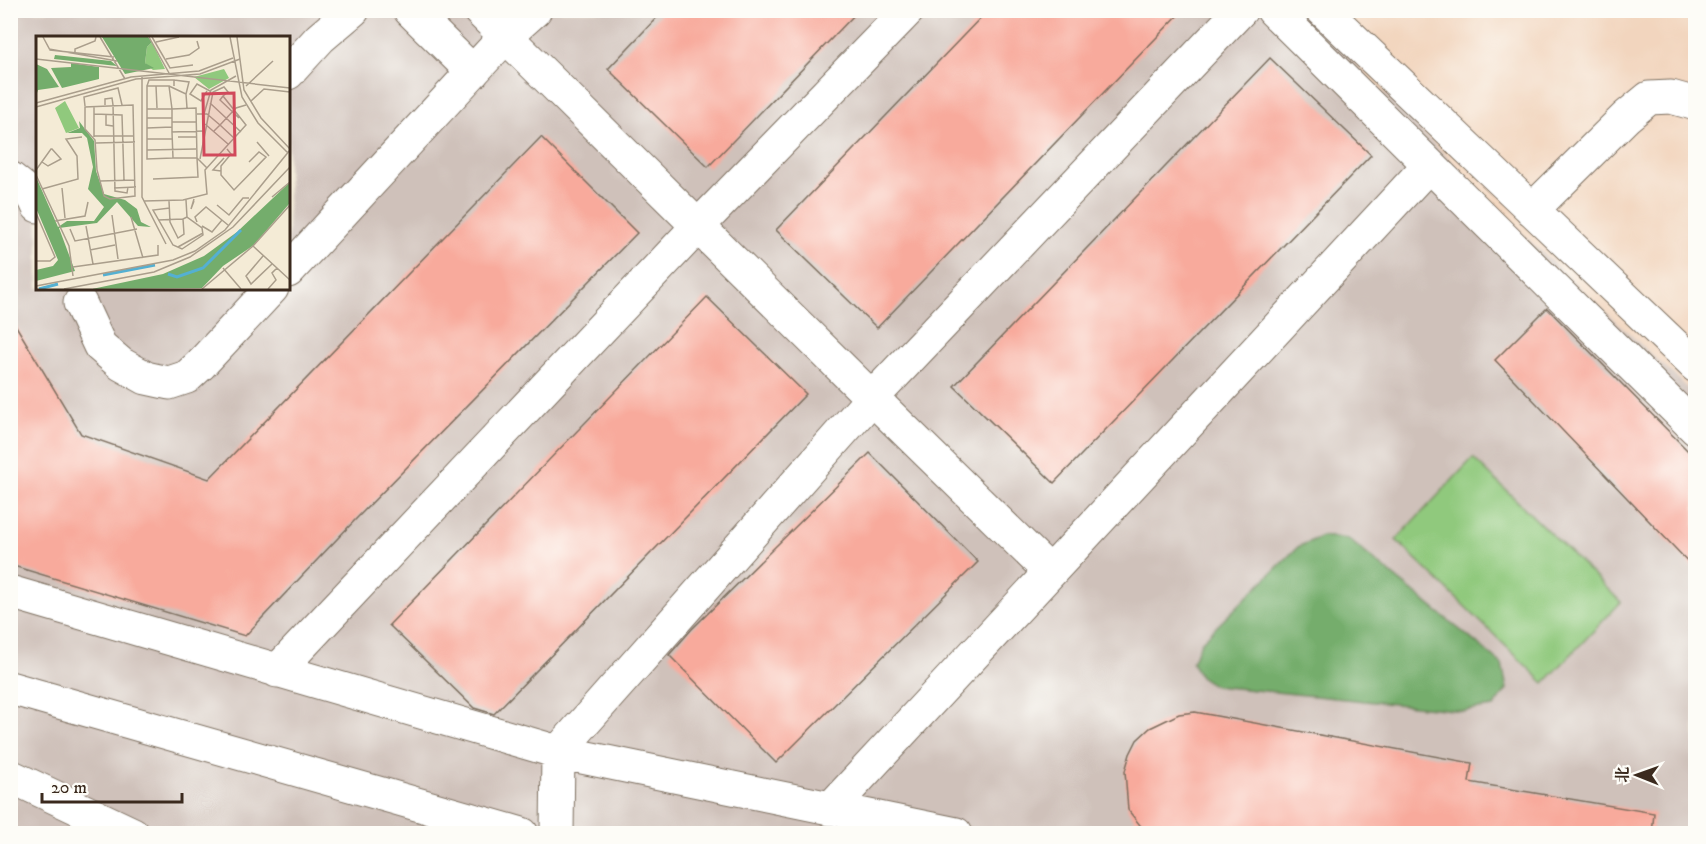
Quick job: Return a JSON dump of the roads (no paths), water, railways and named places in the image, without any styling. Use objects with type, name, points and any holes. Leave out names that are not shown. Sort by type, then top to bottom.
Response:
[{"type":"lane","points":[[290,71],[320,38],[353,10]]},
{"type":"lane","points":[[410,10],[473,72]]},
{"type":"lane","points":[[479,10],[1050,572]]},
{"type":"lane","points":[[290,269],[506,36],[535,10]]},
{"type":"lane","points":[[277,671],[699,225],[908,10]]},
{"type":"lane","points":[[557,834],[558,752],[872,398],[1241,10]]},
{"type":"lane","points":[[1273,10],[1695,429]]},
{"type":"lane","points":[[1323,10],[1695,366]]},
{"type":"lane","points":[[1532,210],[1626,117],[1649,98],[1671,97],[1695,104]]},
{"type":"lane","points":[[830,809],[1429,165]]},
{"type":"lane","points":[[10,178],[34,196],[36,201]]},
{"type":"lane","points":[[82,293],[100,346],[121,364],[146,378],[169,382],[186,377],[200,365],[270,290]]},
{"type":"lane","points":[[10,592],[558,752],[956,834]]},
{"type":"lane","points":[[10,688],[522,834]]},
{"type":"lane","points":[[10,776],[133,834]]}]
